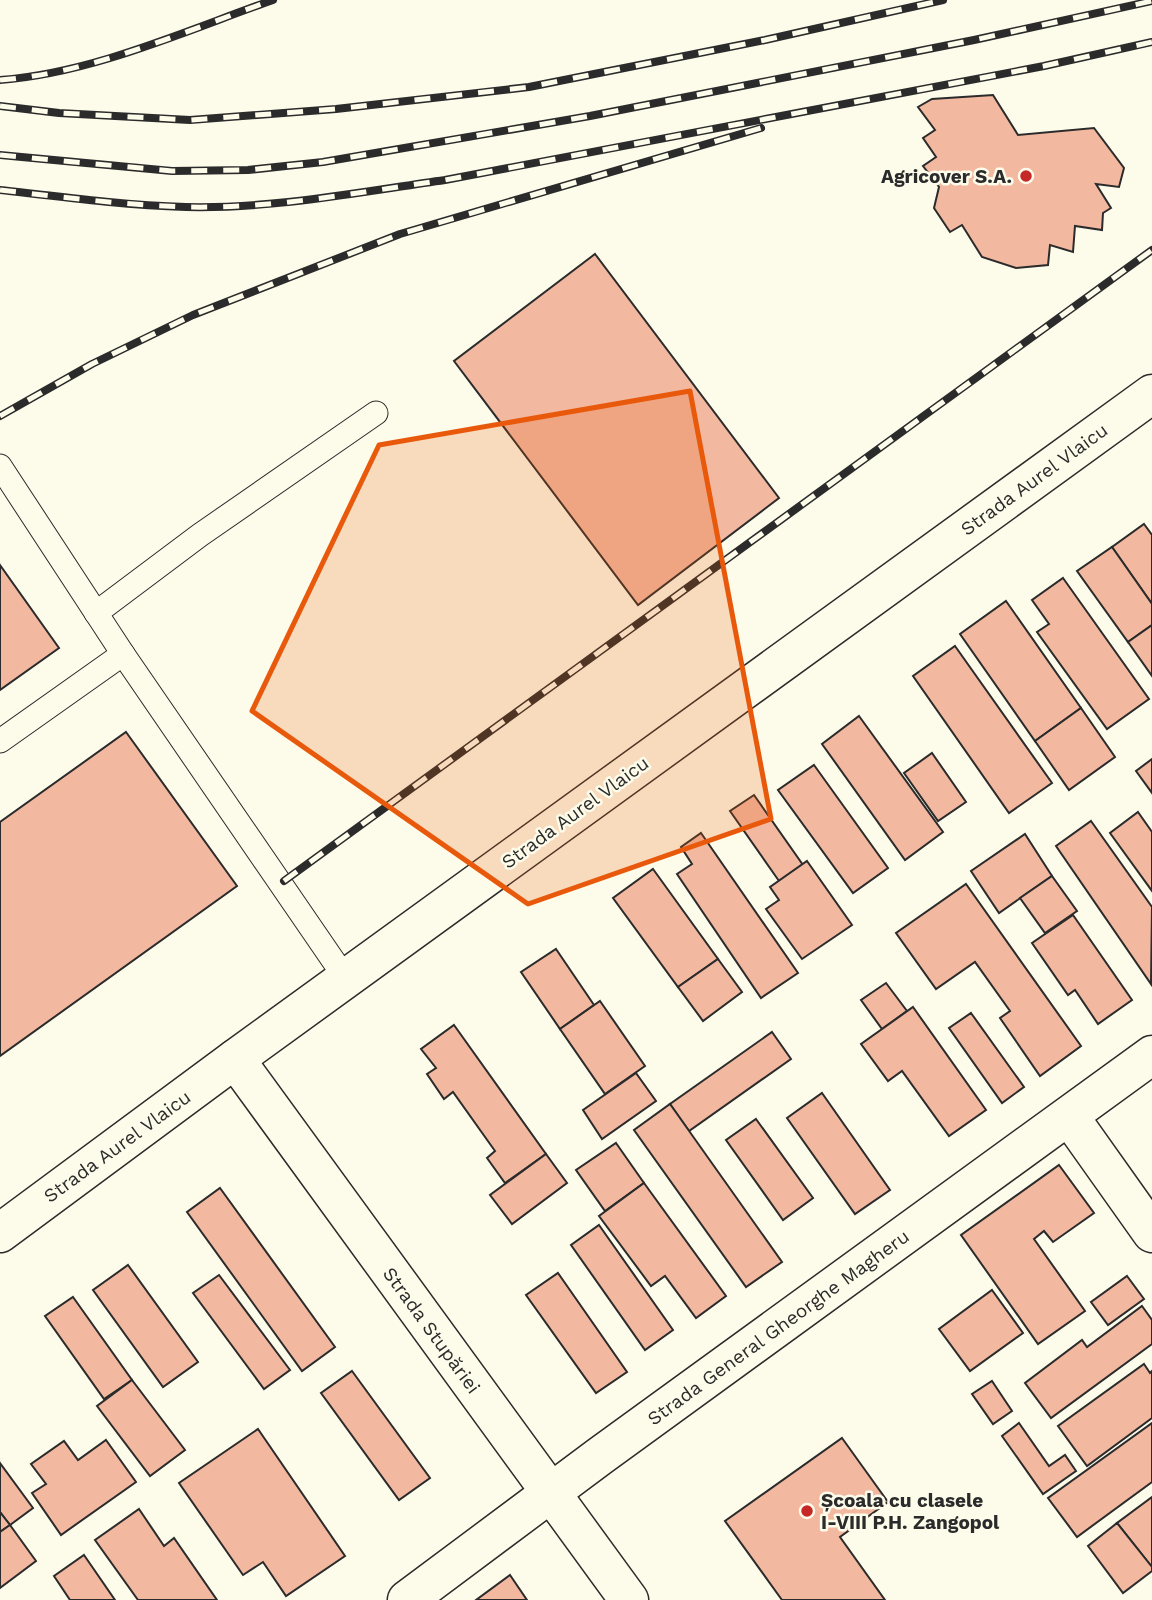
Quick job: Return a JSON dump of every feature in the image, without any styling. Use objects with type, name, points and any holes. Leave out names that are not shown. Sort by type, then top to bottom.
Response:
[{"type":"street","name":"Strada Aurel Vlaicu","points":[[0,1233],[235,1059],[1151,397]]},
{"type":"street","name":"Strada General Gheorghe Magheru","points":[[407,1600],[1152,1055]]},
{"type":"street","name":"Strada Stupăriei","points":[[235,1059],[629,1600]]},
{"type":"street","points":[[1069,1116],[1152,1233]]},
{"type":"lane","points":[[96,613],[200,535],[376,413]]},
{"type":"lane","points":[[2,476],[346,979]]},
{"type":"lane","points":[[0,741],[123,654]]},
{"type":"highlighted area","points":[[690,391],[771,819],[528,904],[252,711],[379,445]]},
{"type":"building","name":"Agricover S.A.","points":[[993,95],[1018,135],[1094,128],[1124,168],[1119,187],[1096,184],[1111,208],[1103,213],[1102,230],[1075,226],[1073,252],[1050,245],[1048,265],[1016,268],[982,257],[962,225],[950,232],[934,208],[939,187],[923,166],[936,157],[923,138],[935,130],[918,107],[932,99]]},
{"type":"building","points":[[595,254],[779,498],[638,605],[454,361]]},
{"type":"building","points":[[1144,524],[1152,535],[1152,604],[1112,547]]},
{"type":"building","points":[[1112,547],[1152,604],[1152,625],[1128,642],[1077,571]]},
{"type":"building","points":[[0,565],[59,648],[0,690]]},
{"type":"building","points":[[1063,578],[1149,699],[1107,729],[1037,632],[1049,624],[1032,600]]},
{"type":"building","points":[[1006,601],[1081,708],[1035,741],[960,634]]},
{"type":"building","points":[[1152,625],[1152,676],[1128,642]]},
{"type":"building","points":[[955,646],[1052,783],[1009,813],[913,676]]},
{"type":"building","points":[[1081,708],[1115,757],[1069,790],[1035,741]]},
{"type":"building","points":[[859,716],[943,832],[905,860],[822,744]]},
{"type":"building","points":[[126,732],[237,886],[0,1056],[0,822]]},
{"type":"building","points":[[932,753],[966,802],[938,821],[904,773]]},
{"type":"building","points":[[1152,759],[1152,793],[1136,771]]},
{"type":"building","points":[[814,765],[888,868],[853,893],[778,790]]},
{"type":"building","points":[[754,795],[803,865],[779,881],[730,811]]},
{"type":"building","points":[[1138,812],[1152,832],[1152,891],[1110,833]]},
{"type":"building","points":[[1091,821],[1152,907],[1151,984],[1056,846]]},
{"type":"building","points":[[701,833],[798,973],[761,998],[677,874],[692,864],[681,847]]},
{"type":"building","points":[[1025,834],[1052,876],[999,913],[971,871]]},
{"type":"building","points":[[807,861],[852,925],[802,959],[766,909],[779,900],[770,887]]},
{"type":"building","points":[[653,869],[718,959],[678,987],[613,898]]},
{"type":"building","points":[[1052,876],[1077,911],[1045,933],[1020,898]]},
{"type":"building","points":[[966,884],[1081,1046],[1040,1076],[1000,1018],[1010,1011],[975,962],[936,989],[896,933]]},
{"type":"building","points":[[1073,915],[1132,1000],[1098,1024],[1075,990],[1068,995],[1032,943]]},
{"type":"building","points":[[556,949],[594,1005],[560,1029],[521,972]]},
{"type":"building","points":[[718,959],[742,992],[703,1021],[678,987]]},
{"type":"building","points":[[886,983],[907,1011],[882,1029],[861,1000]]},
{"type":"building","points":[[600,1001],[645,1066],[605,1094],[560,1029]]},
{"type":"building","points":[[913,1007],[986,1110],[949,1136],[902,1071],[888,1081],[861,1044]]},
{"type":"building","points":[[971,1013],[1024,1087],[1002,1103],[949,1028]]},
{"type":"building","points":[[454,1025],[546,1154],[505,1183],[487,1158],[495,1151],[453,1092],[444,1099],[427,1074],[436,1068],[421,1049]]},
{"type":"building","points":[[772,1032],[791,1059],[689,1131],[670,1104]]},
{"type":"building","points":[[636,1073],[656,1101],[602,1139],[583,1110]]},
{"type":"building","points":[[822,1093],[890,1190],[855,1214],[787,1118]]},
{"type":"building","points":[[670,1104],[782,1262],[746,1287],[634,1130]]},
{"type":"building","points":[[756,1119],[813,1198],[783,1220],[726,1140]]},
{"type":"building","points":[[616,1143],[644,1183],[605,1211],[576,1170]]},
{"type":"building","points":[[546,1154],[567,1183],[512,1224],[490,1195]]},
{"type":"building","points":[[1059,1165],[1094,1213],[1053,1242],[1044,1231],[1034,1239],[1085,1311],[1038,1344],[961,1235]]},
{"type":"building","points":[[644,1183],[726,1296],[696,1318],[665,1276],[651,1286],[599,1216]]},
{"type":"building","points":[[220,1188],[335,1347],[302,1371],[187,1212]]},
{"type":"building","points":[[599,1225],[673,1330],[645,1350],[571,1245]]},
{"type":"building","points":[[128,1265],[198,1362],[163,1387],[93,1290]]},
{"type":"building","points":[[558,1273],[627,1372],[596,1393],[526,1295]]},
{"type":"building","points":[[219,1275],[290,1370],[264,1389],[193,1293]]},
{"type":"building","points":[[1127,1276],[1144,1299],[1108,1325],[1091,1302]]},
{"type":"building","points":[[992,1290],[1023,1333],[970,1371],[939,1329]]},
{"type":"building","points":[[73,1297],[132,1380],[104,1399],[45,1316]]},
{"type":"building","points":[[1142,1306],[1152,1320],[1152,1344],[1051,1418],[1025,1383],[1082,1340],[1087,1347]]},
{"type":"building","points":[[1144,1364],[1150,1373],[1152,1371],[1152,1418],[1087,1466],[1058,1426]]},
{"type":"building","points":[[352,1371],[430,1478],[399,1500],[321,1393]]},
{"type":"building","points":[[132,1380],[185,1450],[150,1476],[97,1406]]},
{"type":"building","points":[[992,1381],[1012,1411],[993,1424],[972,1394]]},
{"type":"building","points":[[1019,1423],[1049,1466],[1065,1455],[1076,1471],[1043,1494],[1002,1436]]},
{"type":"building","points":[[1152,1423],[1152,1482],[1077,1537],[1048,1498]]},
{"type":"building","points":[[258,1429],[345,1556],[286,1596],[263,1562],[243,1575],[179,1483]]},
{"type":"building","name":"Școala cu clasele I-VIII P.H. Zangopol","points":[[842,1438],[888,1502],[840,1537],[885,1600],[782,1600],[725,1521]]},
{"type":"building","points":[[106,1440],[136,1482],[61,1535],[32,1493],[46,1484],[31,1464],[64,1441],[78,1460]]},
{"type":"building","points":[[0,1463],[33,1508],[10,1525],[0,1512]]},
{"type":"building","points":[[1152,1497],[1152,1567],[1117,1523]]},
{"type":"building","points":[[139,1509],[164,1546],[174,1538],[217,1600],[138,1600],[95,1540]]},
{"type":"building","points":[[0,1512],[10,1525],[0,1532]]},
{"type":"building","points":[[1117,1523],[1152,1567],[1152,1571],[1123,1593],[1088,1546]]},
{"type":"building","points":[[10,1525],[36,1561],[0,1588],[0,1532]]},
{"type":"building","points":[[84,1555],[115,1600],[70,1600],[54,1576]]},
{"type":"building","points":[[510,1575],[527,1600],[476,1600]]},
{"type":"railway","points":[[0,80],[35,76],[104,60],[273,0]]},
{"type":"railway","points":[[0,106],[59,113],[190,120],[336,109],[529,87],[765,40],[943,0]]},
{"type":"railway","points":[[0,155],[172,171],[248,170],[323,162],[590,116],[974,40],[1152,1]]},
{"type":"railway","points":[[0,190],[116,203],[186,207],[316,199],[445,180],[1044,66],[1152,42]]},
{"type":"railway","points":[[0,416],[92,364],[193,315],[400,234],[761,128]]},
{"type":"railway","points":[[284,881],[1152,250]]},
{"type":"place","name":"Agricover S.A.","points":[[1026,176]]},
{"type":"place","name":"Școala cu clasele I-VIII P.H. Zangopol","points":[[807,1511]]}]
